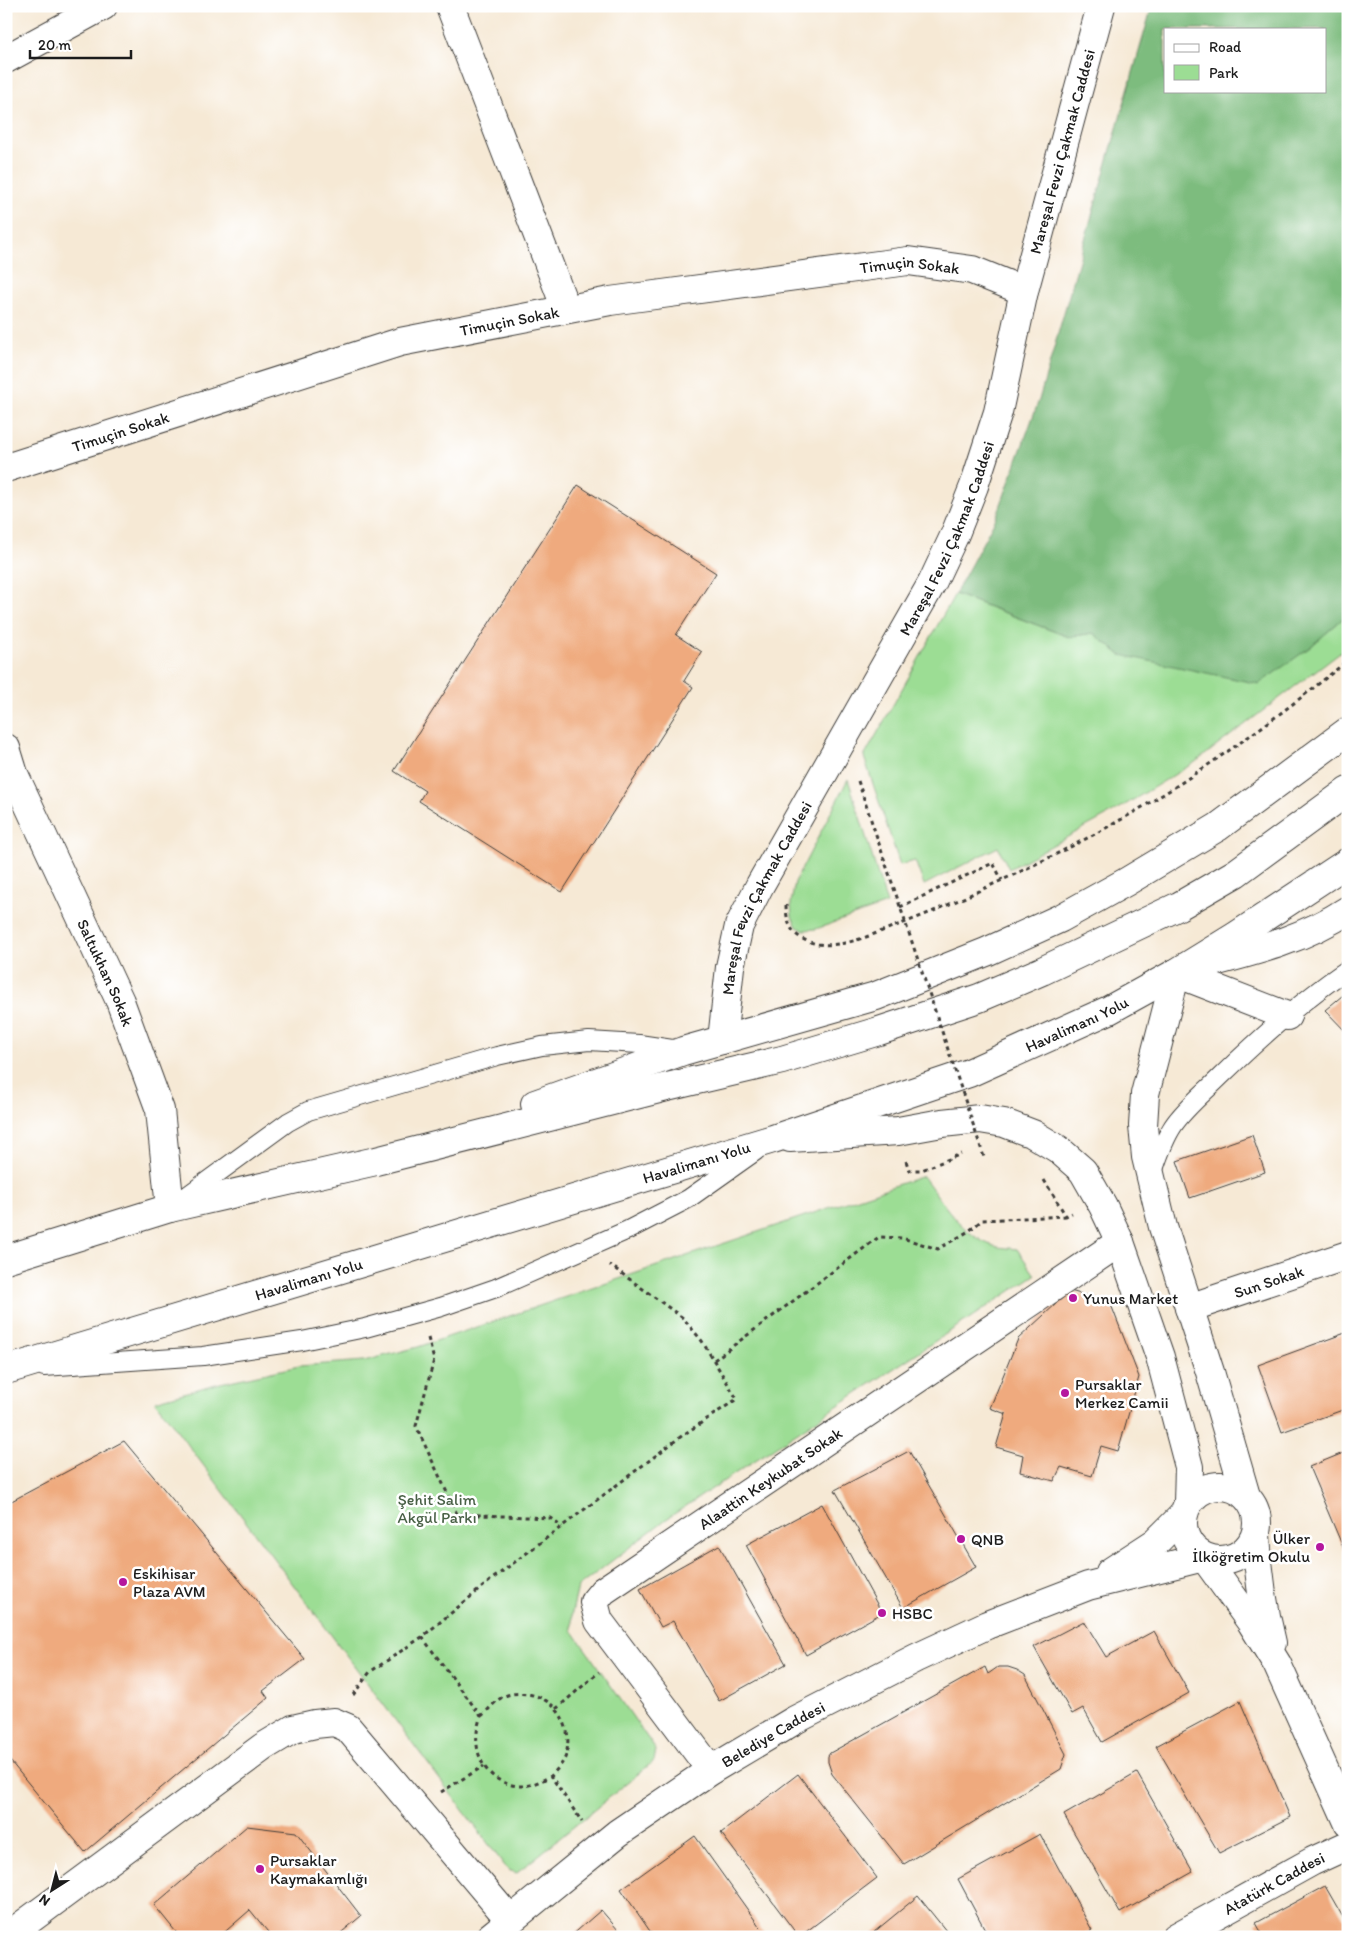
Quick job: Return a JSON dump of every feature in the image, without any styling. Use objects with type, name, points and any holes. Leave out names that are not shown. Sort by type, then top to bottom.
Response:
[{"type":"main road","points":[[6,59],[103,6]]},
{"type":"main road","points":[[450,6],[566,309]]},
{"type":"main road","name":"Mareşal Fevzi Çakmak Caddesi","points":[[722,1040],[730,967],[739,926],[760,885],[932,583],[955,534],[974,486],[998,412],[1024,291],[1101,6]]},
{"type":"main road","name":"Timuçin Sokak","points":[[6,468],[400,342],[610,301],[908,261],[972,270],[1024,291]]},
{"type":"main road","points":[[376,1160],[683,1051],[876,996],[986,952],[1061,918],[1218,827],[1348,731]]},
{"type":"main road","name":"Saltukhan Sokak","points":[[6,748],[14,774],[120,1001],[160,1110],[170,1208]]},
{"type":"main road","points":[[6,1259],[170,1208],[376,1160],[782,1060],[979,998],[1050,968],[1179,906],[1236,872],[1348,791]]},
{"type":"main road","name":"Havalimanı Yolu","points":[[7,1370],[773,1139],[968,1073],[1109,1010],[1176,973],[1348,862]]},
{"type":"main road","points":[[1176,973],[1284,943],[1303,935],[1348,910]]},
{"type":"main road","points":[[1176,973],[1287,1016]]},
{"type":"main road","points":[[1176,973],[1145,1094],[1142,1126],[1146,1157],[1163,1227],[1210,1372],[1246,1496],[1253,1507],[1257,1520],[1258,1573],[1265,1616],[1278,1664],[1348,1822]]},
{"type":"main road","points":[[773,1139],[898,1131],[942,1123],[980,1119],[1004,1123],[1033,1134],[1058,1149],[1083,1171],[1103,1206],[1120,1242],[1160,1357],[1182,1436],[1189,1467],[1186,1509],[1182,1522],[1185,1538],[1192,1549],[1204,1557],[1251,1622],[1278,1664]]},
{"type":"main road","name":"Alaattin Keykubat Sokak","points":[[711,1770],[599,1621],[594,1602],[602,1591],[1120,1242]]},
{"type":"main road","name":"Sun Sokak","points":[[1189,1308],[1348,1255]]},
{"type":"main road","points":[[1088,1586],[1156,1542],[1186,1509],[1196,1494],[1208,1488],[1224,1486],[1239,1491],[1246,1496]]},
{"type":"main road","points":[[1088,1586],[1204,1557],[1219,1560],[1236,1557],[1247,1549],[1256,1534]]},
{"type":"main road","name":"Belediye Caddesi","points":[[500,1929],[600,1847],[654,1807],[711,1770],[795,1720],[916,1658],[987,1625],[1088,1586]]},
{"type":"main road","points":[[6,1935],[263,1747],[293,1729],[334,1722],[348,1728],[415,1808],[500,1929]]},
{"type":"main road","name":"Atatürk Caddesi","points":[[1176,1937],[1313,1862],[1348,1845]]},
{"type":"lane","points":[[1151,1177],[1163,1143],[1187,1108],[1287,1016],[1348,969]]},
{"type":"lane","points":[[170,1208],[288,1122],[308,1111],[497,1056],[542,1046],[589,1042],[639,1044],[683,1051]]},
{"type":"lane","points":[[7,1370],[203,1356],[311,1339],[365,1328],[421,1312],[496,1288],[628,1230],[688,1199],[773,1139]]},
{"type":"path","points":[[786,904],[786,919],[790,929],[802,939],[818,944],[838,944],[860,940],[931,913],[1040,863],[1133,813],[1186,780],[1286,710],[1348,660]]},
{"type":"path","points":[[858,781],[981,1146],[984,1160]]},
{"type":"path","points":[[900,907],[992,863],[1002,880]]},
{"type":"path","points":[[972,1150],[987,1145]]},
{"type":"path","points":[[922,1170],[964,1153]]},
{"type":"path","points":[[1042,1176],[1060,1205]]},
{"type":"path","points":[[714,1360],[879,1237],[902,1238],[938,1248],[969,1231],[982,1220],[1066,1216]]},
{"type":"path","points":[[334,1722],[370,1672],[422,1637],[491,1580],[683,1435],[737,1399],[702,1341],[683,1318],[624,1277],[588,1248]]},
{"type":"path","points":[[421,1312],[434,1360],[416,1426],[457,1514],[550,1518],[562,1527]]},
{"type":"path","points":[[422,1637],[482,1716]]},
{"type":"path","points":[[556,1709],[623,1652]]},
{"type":"path","points":[[518,1693],[536,1696],[556,1709],[564,1721],[569,1736],[564,1762],[551,1776],[536,1784],[520,1786],[503,1782],[484,1766],[475,1745],[477,1728],[482,1716],[501,1698],[518,1693]]},
{"type":"path","points":[[415,1808],[484,1766]]},
{"type":"path","points":[[551,1776],[600,1847]]},
{"type":"green space","points":[[1152,6],[1348,6],[1348,614],[1309,648],[1259,684],[1121,655],[1093,633],[1069,637],[955,594],[996,518],[1039,400]]},
{"type":"green space","points":[[955,594],[1069,637],[1093,633],[1121,655],[1309,648],[1348,614],[1348,646],[1197,761],[1115,811],[1009,869],[998,847],[924,885],[915,861],[900,865],[864,757]]},
{"type":"green space","points":[[848,779],[887,904],[816,929],[804,930],[797,927],[792,916],[791,903],[795,882]]},
{"type":"green space","name":"Şehit Salim Akgül Parkı","points":[[923,1176],[962,1226],[983,1241],[994,1246],[1017,1249],[1035,1275],[665,1520],[578,1587],[572,1612],[572,1630],[656,1750],[654,1761],[517,1873],[508,1870],[155,1401],[216,1384],[299,1366],[364,1361],[418,1347]]},
{"type":"building","points":[[578,485],[716,573],[676,635],[702,652],[684,681],[693,687],[562,892],[419,801],[425,791],[394,771]]},
{"type":"building","points":[[1348,991],[1348,1034],[1325,1010]]},
{"type":"building","points":[[1252,1135],[1265,1172],[1190,1198],[1177,1161]]},
{"type":"building","name":"Pursaklar Merkez Camii","points":[[1070,1291],[1110,1302],[1139,1377],[1118,1451],[1101,1446],[1092,1476],[1061,1467],[1054,1481],[1020,1472],[1023,1455],[996,1447],[1006,1414],[990,1408],[1018,1339]]},
{"type":"building","points":[[1348,1332],[1348,1408],[1282,1432],[1258,1365]]},
{"type":"building","name":"Eskihisar Plaza AVM","points":[[124,1441],[305,1659],[263,1691],[268,1698],[85,1852],[6,1756],[6,1504]]},
{"type":"building","points":[[909,1451],[976,1567],[903,1608],[835,1490]]},
{"type":"building","points":[[1348,1451],[1348,1559],[1309,1467]]},
{"type":"building","points":[[822,1504],[882,1613],[806,1655],[746,1545]]},
{"type":"building","points":[[719,1545],[786,1664],[719,1701],[673,1621],[661,1627],[640,1589]]},
{"type":"building","points":[[1084,1621],[1106,1657],[1154,1631],[1189,1693],[1102,1742],[1083,1708],[1072,1714],[1034,1647]]},
{"type":"building","points":[[985,1667],[988,1674],[998,1667],[1008,1667],[1025,1675],[1066,1754],[1061,1769],[904,1864],[832,1774],[828,1756],[830,1753]]},
{"type":"building","points":[[1240,1701],[1290,1817],[1219,1853],[1156,1746]]},
{"type":"building","points":[[1137,1773],[1193,1872],[1120,1913],[1064,1815]]},
{"type":"building","points":[[798,1774],[877,1878],[799,1937],[721,1833]]},
{"type":"building","name":"Pursaklar Kaymakamlığı","points":[[247,1826],[296,1832],[361,1916],[336,1937],[272,1937],[250,1910],[219,1937],[180,1937],[154,1905]]},
{"type":"building","points":[[1040,1834],[1092,1930],[1080,1937],[989,1937],[958,1879]]},
{"type":"building","points":[[695,1836],[767,1937],[654,1937],[621,1889]]},
{"type":"building","points":[[1325,1886],[1348,1926],[1348,1937],[1264,1937],[1256,1923]]},
{"type":"building","points":[[918,1896],[951,1937],[868,1937]]},
{"type":"building","points":[[601,1910],[624,1937],[570,1937]]},
{"type":"place","name":"Yunus Market","points":[[1073,1298]]},
{"type":"place","name":"Pursaklar Merkez Camii","points":[[1065,1393]]},
{"type":"place","name":"QNB","points":[[961,1539]]},
{"type":"place","name":"Ülker İlköğretim Okulu","points":[[1320,1547]]},
{"type":"place","name":"Eskihisar Plaza AVM","points":[[123,1582]]},
{"type":"place","name":"HSBC","points":[[882,1613]]},
{"type":"place","name":"Pursaklar Kaymakamlığı","points":[[260,1869]]}]
